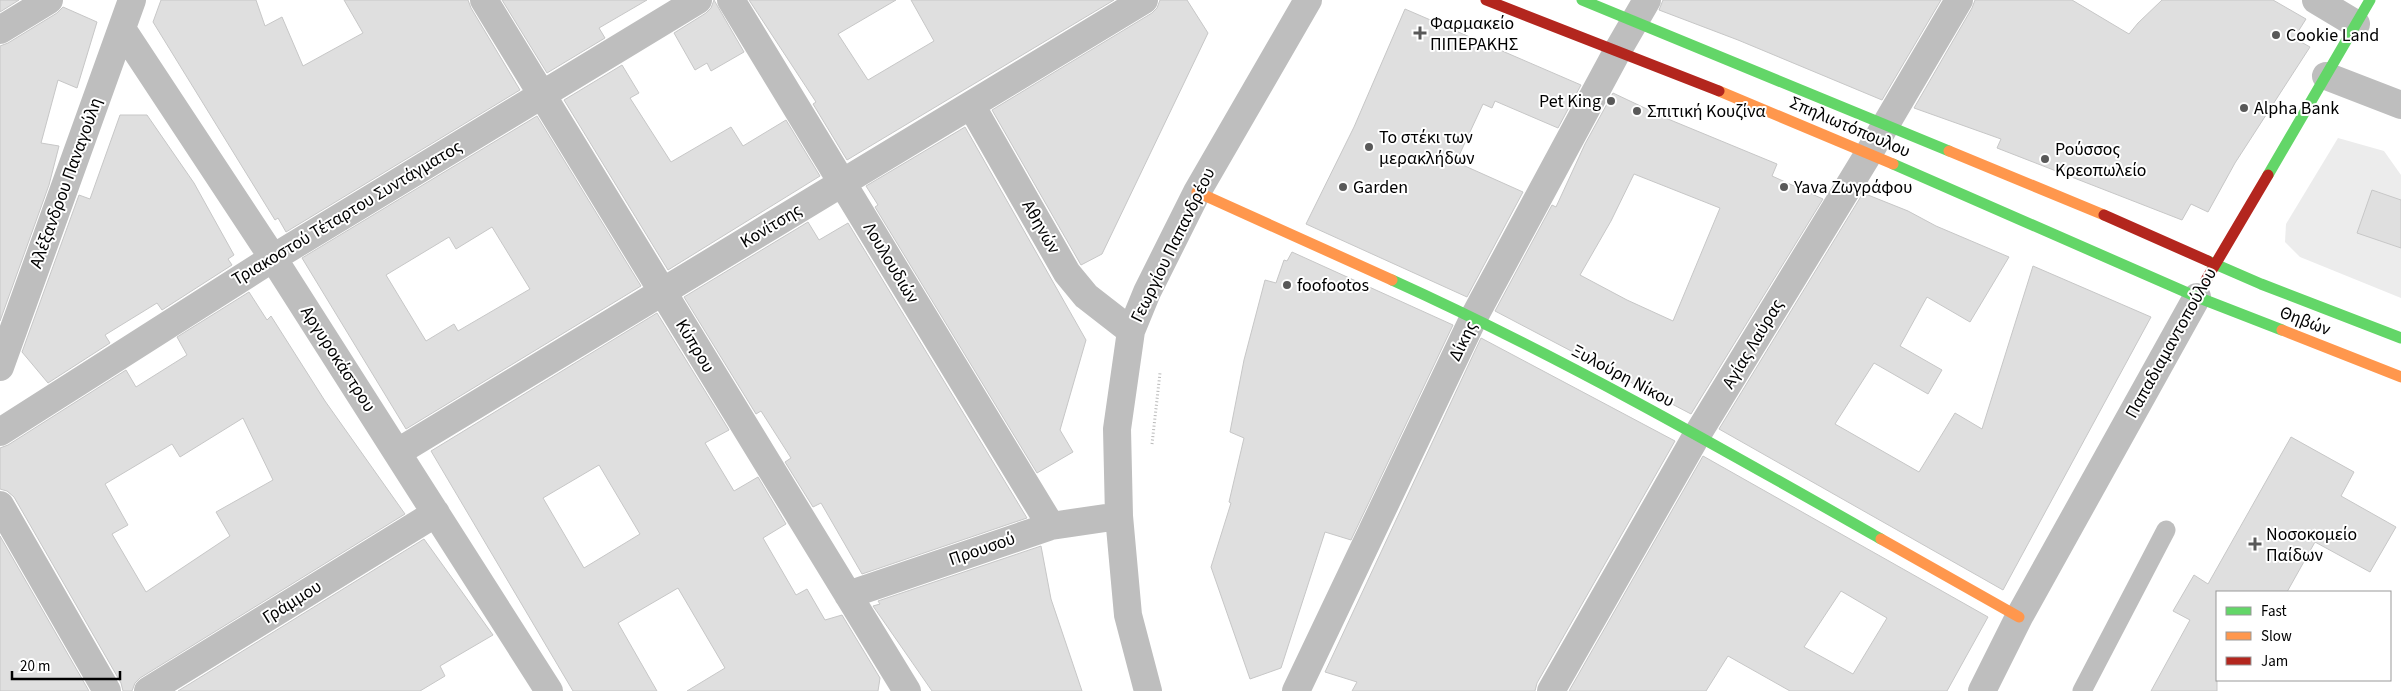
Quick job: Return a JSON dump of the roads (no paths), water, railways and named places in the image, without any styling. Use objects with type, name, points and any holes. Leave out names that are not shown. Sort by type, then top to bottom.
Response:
[{"type":"street","points":[[0,30],[49,0]]},
{"type":"street","name":"Αλέξανδρου Παναγούλη","points":[[0,366],[132,0]]},
{"type":"street","name":"Κύπρου","points":[[484,0],[907,691]]},
{"type":"street","name":"Τριακοστού Τέταρτου Συντάγματος","points":[[0,432],[273,258],[698,0]]},
{"type":"street","name":"Λουλουδιών","points":[[731,0],[1051,526]]},
{"type":"street","name":"Κονίτσης","points":[[398,452],[1144,0]]},
{"type":"street","name":"Γεωργίου Παπανδρέου","points":[[1148,691],[1128,615],[1119,516],[1117,429],[1131,331],[1147,292],[1197,192],[1308,0]]},
{"type":"street","name":"Σπηλιωτόπουλου","points":[[1486,0],[1618,50],[1869,153],[2196,297]]},
{"type":"street","name":"Σπηλιωτόπουλου","points":[[1582,0],[1641,11],[1886,126],[2113,219],[2215,265]]},
{"type":"street","name":"Αγίας Λαύρας","points":[[1551,691],[1697,435],[1886,126],[1959,0]]},
{"type":"street","points":[[2316,0],[2356,24]]},
{"type":"street","name":"Παπαδιαμαντοπούλου","points":[[1982,691],[2019,617],[2196,297],[2370,0]]},
{"type":"street","name":"Δίκης","points":[[1296,691],[1474,317],[1618,50],[1641,11]]},
{"type":"street","name":"Αργυροκάστρου","points":[[122,29],[273,258],[549,691]]},
{"type":"street","points":[[2326,76],[2401,105]]},
{"type":"street","name":"Αθηνών","points":[[971,105],[1067,273],[1086,296],[1131,331]]},
{"type":"street","name":"Ξυλούρη Νίκου","points":[[1197,192],[1474,317],[1697,435],[2019,617]]},
{"type":"street","name":"Θηβών","points":[[2215,265],[2401,338]]},
{"type":"street","name":"Θηβών","points":[[2196,297],[2401,377]]},
{"type":"street","points":[[0,505],[108,691]]},
{"type":"street","name":"Γράμμου","points":[[148,691],[436,514]]},
{"type":"street","name":"Προυσού","points":[[848,595],[1051,526],[1119,516]]},
{"type":"lane","points":[[2082,691],[2166,530]]},
{"type":"place","name":"Φαρμακείο ΠΙΠΕΡΑΚΗΣ","points":[[1420,33]]},
{"type":"place","name":"Cookie Land","points":[[2276,35]]},
{"type":"place","name":"Pet King","points":[[1611,101]]},
{"type":"place","name":"Alpha Bank","points":[[2244,108]]},
{"type":"place","name":"Σπιτική Κουζίνα","points":[[1637,111]]},
{"type":"place","name":"Το στέκι των μερακλήδων","points":[[1369,147]]},
{"type":"place","name":"Ρούσσος Κρεοπωλείο","points":[[2045,159]]},
{"type":"place","name":"Garden","points":[[1343,187]]},
{"type":"place","name":"Yava Ζωγράφου","points":[[1784,187]]},
{"type":"place","name":"foofootos","points":[[1287,285]]},
{"type":"place","name":"Νοσοκομείο Παίδων","points":[[2255,544]]}]
